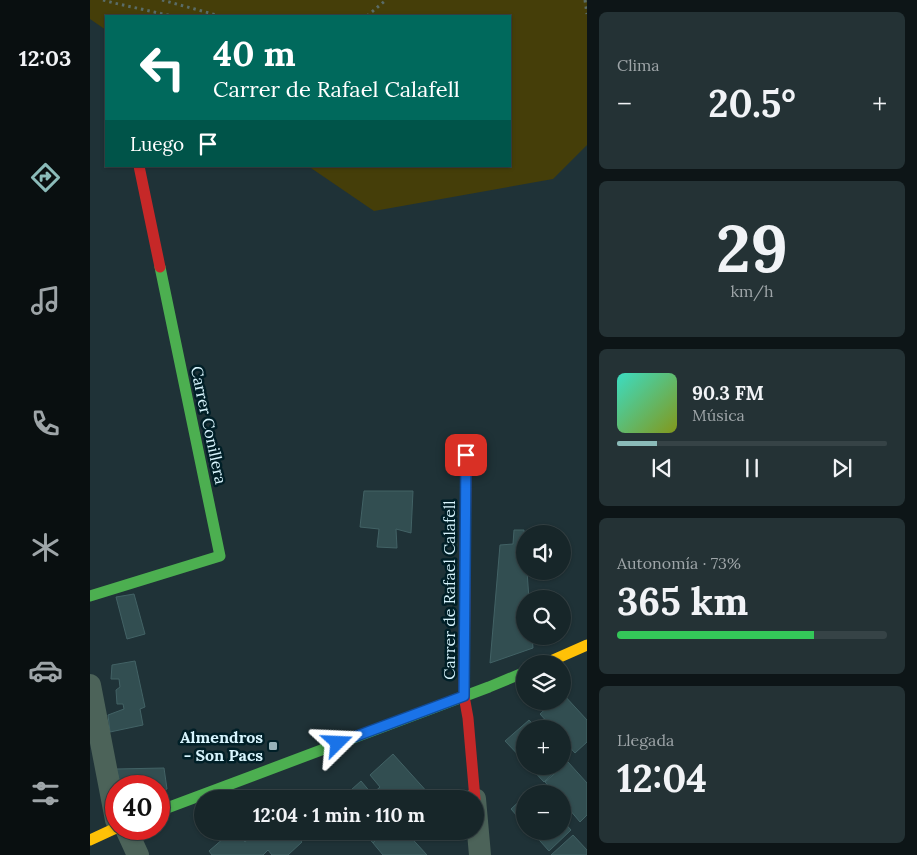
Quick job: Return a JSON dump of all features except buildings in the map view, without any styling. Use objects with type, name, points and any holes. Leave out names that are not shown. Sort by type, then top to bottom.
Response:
[{"type":"street","name":"Carrer Conillera","points":[[90,596],[220,556],[139,167]]},
{"type":"street","name":"Carrer de Rafael Calafell","points":[[466,455],[464,696],[468,718],[474,790]]},
{"type":"street","points":[[564,655],[587,645]]},
{"type":"street","points":[[170,807],[516,676]]},
{"type":"street","points":[[90,685],[107,775]]},
{"type":"street","points":[[90,840],[105,833]]},
{"type":"street","points":[[131,840],[138,855]]},
{"type":"street","points":[[479,840],[480,855]]},
{"type":"path","points":[[103,0],[168,15]]},
{"type":"path","points":[[162,0],[216,15]]},
{"type":"path","points":[[367,15],[386,0]]},
{"type":"path","points":[[585,0],[587,14]]},
{"type":"shaded area","points":[[90,0],[587,0],[587,145],[553,179],[374,211],[309,167],[511,167],[511,15],[105,15],[105,29],[90,19]]},
{"type":"traffic: fast","points":[[90,596],[220,556],[160,267]]},
{"type":"traffic: fast","points":[[170,807],[516,676]]},
{"type":"traffic: slow","points":[[564,655],[587,645]]},
{"type":"traffic: slow","points":[[90,840],[105,833]]},
{"type":"traffic: jam","points":[[139,167],[160,267]]},
{"type":"traffic: jam","points":[[466,455],[464,696],[468,718],[474,790]]},
{"type":"place","name":"Almendros - Son Pacs","points":[[273,746]]},
{"type":"route","points":[[338,743],[464,696],[466,455]]}]
